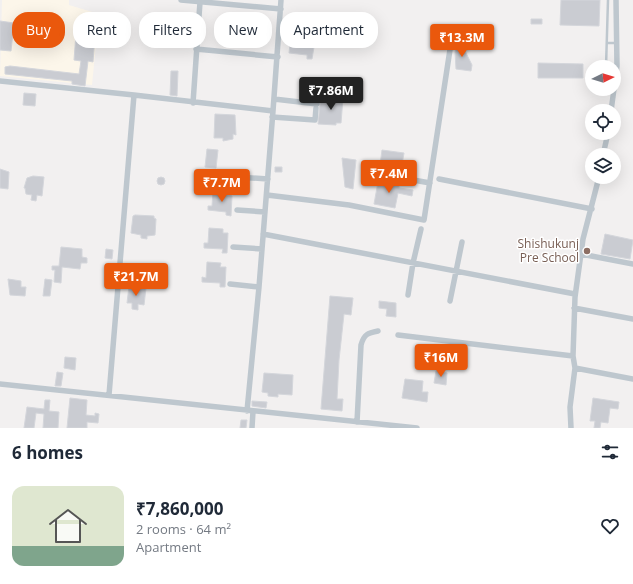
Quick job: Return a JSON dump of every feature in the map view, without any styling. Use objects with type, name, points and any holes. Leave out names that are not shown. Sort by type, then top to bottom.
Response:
[{"type":"street","points":[[181,0],[281,9]]},
{"type":"street","points":[[252,428],[250,411],[278,57],[281,0]]},
{"type":"street","points":[[616,0],[616,60]]},
{"type":"street","points":[[193,103],[200,2]]},
{"type":"street","points":[[266,195],[349,206],[424,220],[451,43]]},
{"type":"street","points":[[196,49],[278,57]]},
{"type":"street","points":[[0,81],[134,95],[314,120],[316,106],[274,99]]},
{"type":"street","points":[[109,395],[134,95]]},
{"type":"street","points":[[204,175],[268,179]]},
{"type":"street","points":[[408,179],[430,183]]},
{"type":"street","points":[[438,179],[592,209]]},
{"type":"street","points":[[571,428],[570,407],[575,368],[573,356],[575,294],[581,254],[597,184]]},
{"type":"street","points":[[237,210],[265,212]]},
{"type":"street","points":[[408,295],[413,263],[421,229]]},
{"type":"street","points":[[263,234],[575,294]]},
{"type":"street","points":[[450,301],[462,242]]},
{"type":"street","points":[[233,247],[262,249]]},
{"type":"street","points":[[581,254],[633,264]]},
{"type":"street","points":[[230,284],[259,287]]},
{"type":"street","points":[[574,308],[633,319]]},
{"type":"street","points":[[357,422],[361,345],[363,337],[367,334],[378,331]]},
{"type":"street","points":[[398,335],[573,356]]},
{"type":"street","points":[[575,368],[633,379]]},
{"type":"street","points":[[0,384],[417,428]]},
{"type":"lane","points":[[606,60],[608,0]]},
{"type":"lane","points":[[607,43],[617,43]]},
{"type":"shaded area","points":[[2,0],[69,0],[69,5],[92,12],[73,12],[73,48],[96,48],[92,85],[0,76]]},
{"type":"building","points":[[561,0],[600,0],[599,26],[560,25]]},
{"type":"building","points":[[531,19],[542,19],[542,24],[531,24]]},
{"type":"building","points":[[0,21],[12,23],[11,51],[0,50]]},
{"type":"building","points":[[460,41],[465,42],[464,49],[472,65],[471,71],[456,69],[455,52]]},
{"type":"building","points":[[75,48],[94,48],[93,62],[88,61],[85,86],[72,84],[72,81],[5,74],[5,67],[10,66],[79,74],[81,61],[74,60]]},
{"type":"building","points":[[290,48],[314,48],[312,59],[307,59],[307,55],[289,53]]},
{"type":"building","points":[[538,63],[583,64],[583,78],[538,78]]},
{"type":"building","points":[[171,71],[178,71],[177,96],[170,95]]},
{"type":"building","points":[[24,93],[36,94],[35,106],[23,105]]},
{"type":"building","points":[[321,96],[343,98],[341,123],[336,123],[336,125],[318,124]]},
{"type":"building","points":[[215,114],[235,115],[236,135],[233,134],[233,139],[223,141],[223,138],[214,138]]},
{"type":"building","points":[[207,149],[218,150],[216,168],[205,167]]},
{"type":"building","points":[[382,150],[404,153],[400,176],[379,172]]},
{"type":"building","points":[[342,158],[356,160],[353,189],[345,187]]},
{"type":"building","points":[[275,167],[282,167],[282,172],[275,172]]},
{"type":"building","points":[[0,169],[9,172],[8,189],[0,188]]},
{"type":"building","points":[[33,176],[44,177],[42,196],[37,195],[36,201],[31,200],[32,195],[26,194],[24,188],[27,178]]},
{"type":"building","points":[[159,177],[163,177],[165,181],[163,185],[159,185],[157,183],[157,179]]},
{"type":"building","points":[[378,182],[399,185],[399,188],[413,190],[412,196],[398,193],[395,208],[374,204]]},
{"type":"building","points":[[213,191],[227,192],[226,195],[232,196],[231,216],[226,215],[226,212],[208,210],[208,206],[212,206]]},
{"type":"building","points":[[133,216],[154,216],[156,219],[155,235],[147,236],[147,239],[141,238],[141,235],[131,233]]},
{"type":"building","points":[[209,228],[223,229],[223,233],[228,233],[227,253],[222,253],[223,249],[204,248],[204,243],[208,243]]},
{"type":"building","points":[[605,234],[633,240],[630,259],[601,254]]},
{"type":"building","points":[[61,247],[82,249],[82,257],[87,258],[87,263],[81,263],[80,269],[62,267],[61,283],[54,282],[55,270],[52,270],[52,266],[59,266]]},
{"type":"building","points":[[106,249],[113,250],[112,259],[105,258]]},
{"type":"building","points":[[207,262],[221,263],[220,267],[226,267],[225,287],[220,287],[220,283],[202,282],[202,277],[206,278]]},
{"type":"building","points":[[8,279],[21,281],[21,287],[26,287],[25,296],[10,295]]},
{"type":"building","points":[[45,279],[52,280],[50,296],[43,296]]},
{"type":"building","points":[[129,286],[146,288],[144,305],[138,304],[138,310],[132,309],[132,303],[127,303]]},
{"type":"building","points":[[330,296],[353,298],[351,315],[344,314],[339,360],[337,399],[343,399],[342,411],[321,409]]},
{"type":"building","points":[[379,301],[396,303],[396,317],[386,316],[387,309],[379,308]]},
{"type":"building","points":[[65,357],[76,358],[75,370],[64,368]]},
{"type":"building","points":[[436,371],[447,373],[446,385],[434,383]]},
{"type":"building","points":[[57,372],[63,373],[61,386],[55,386]]},
{"type":"building","points":[[264,373],[293,375],[292,395],[278,394],[278,397],[268,396],[268,393],[262,392]]},
{"type":"building","points":[[405,379],[423,381],[422,392],[428,392],[427,402],[402,398]]},
{"type":"building","points":[[70,398],[87,400],[86,415],[95,416],[95,413],[99,414],[98,423],[87,422],[87,428],[67,428]]},
{"type":"building","points":[[593,398],[619,402],[618,409],[610,408],[608,423],[601,422],[600,428],[594,428],[595,421],[590,421]]},
{"type":"building","points":[[45,400],[50,400],[49,411],[59,412],[58,428],[43,428],[44,414],[36,413],[34,428],[24,428],[27,407],[44,409]]},
{"type":"building","points":[[252,401],[267,402],[266,408],[252,406]]},
{"type":"building","points":[[241,420],[247,420],[246,428],[240,428]]},
{"type":"place","name":"Shishukunj Pre School","points":[[587,251]]}]
